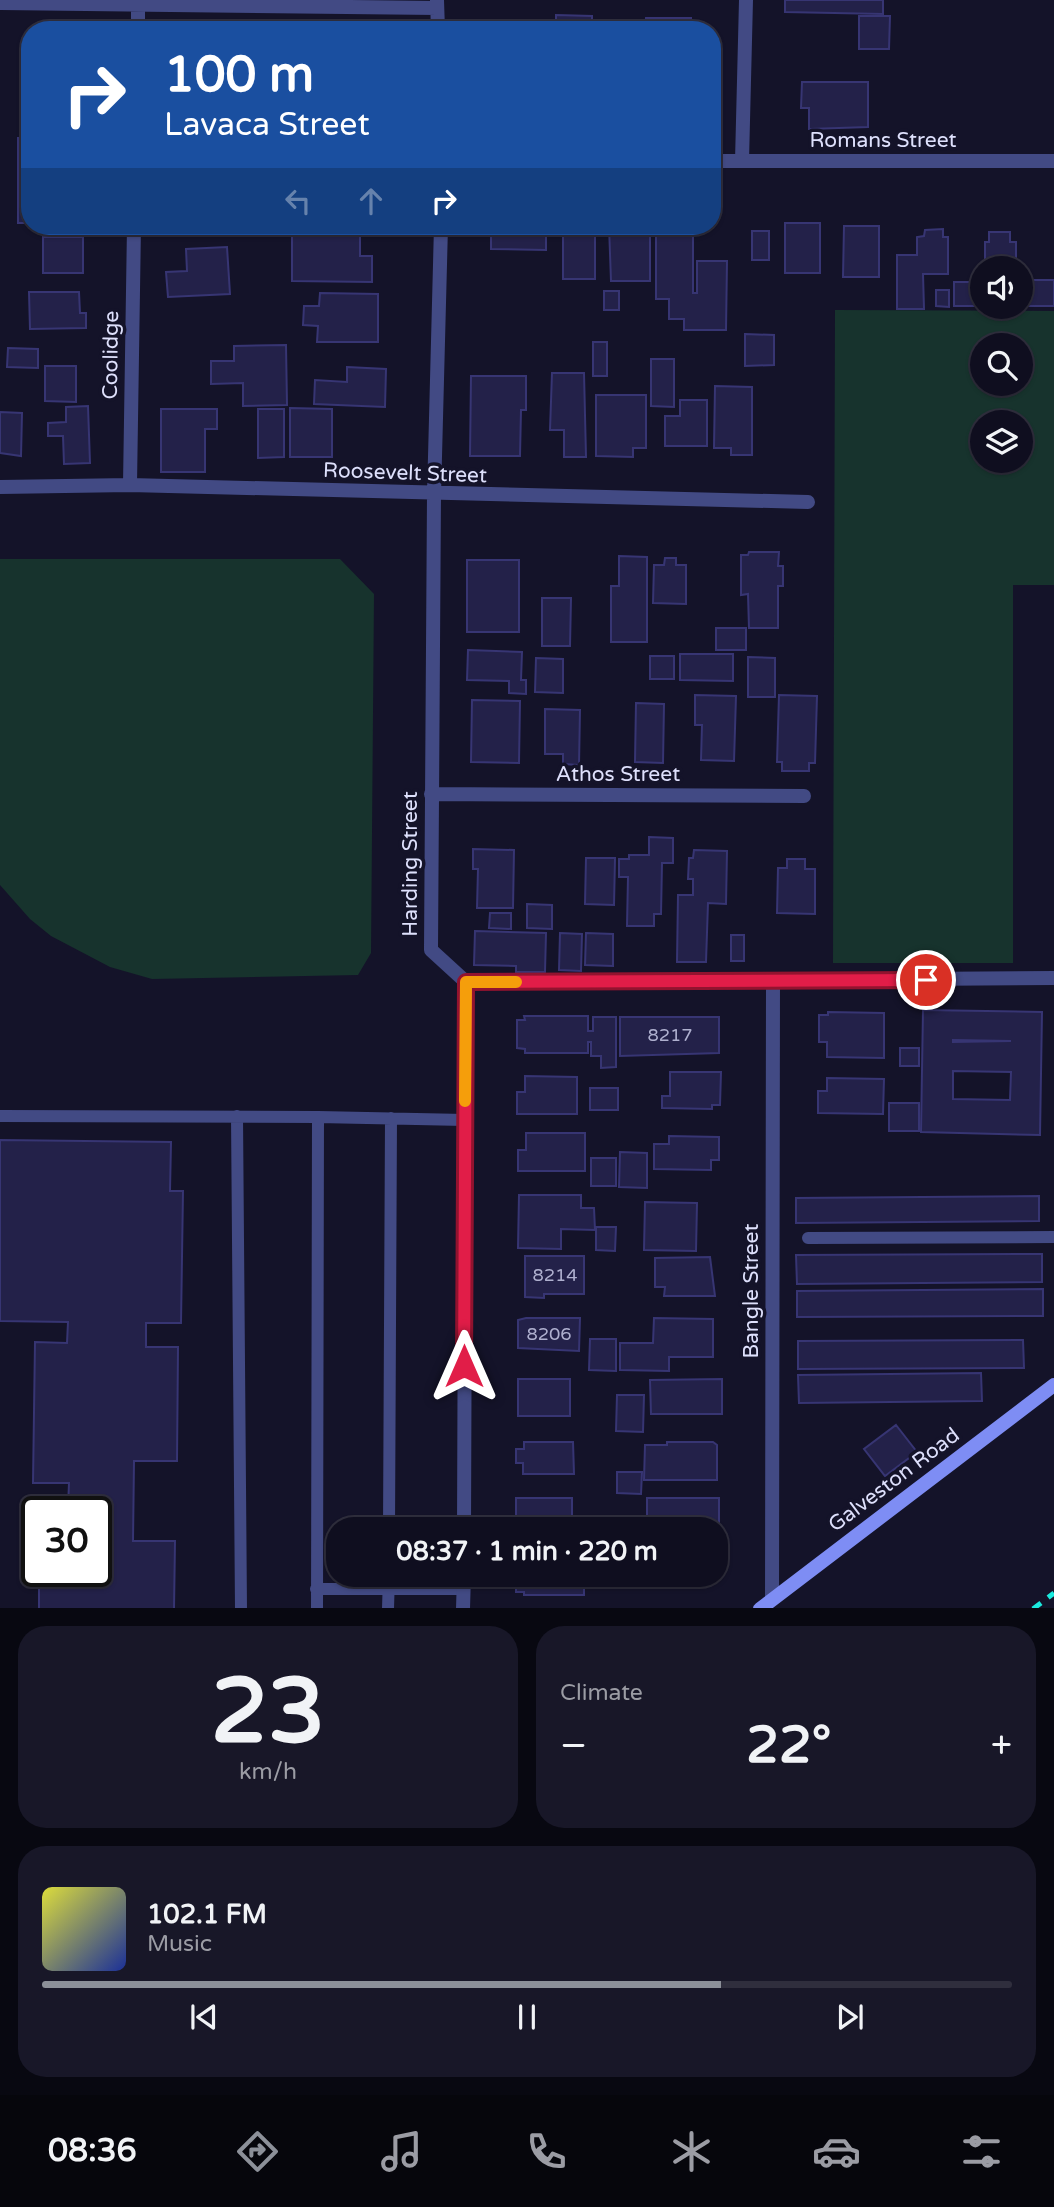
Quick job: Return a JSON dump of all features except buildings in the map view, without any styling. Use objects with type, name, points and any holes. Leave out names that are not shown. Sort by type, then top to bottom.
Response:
[{"type":"main road","name":"Galveston Road","points":[[760,1608],[1054,1385]]},
{"type":"street","points":[[742,161],[746,0]]},
{"type":"street","points":[[0,3],[437,4]]},
{"type":"street","points":[[138,3],[138,21]]},
{"type":"street","name":"Romans Street","points":[[721,161],[1054,161]]},
{"type":"street","name":"Coolidge","points":[[130,485],[134,235]]},
{"type":"street","name":"Harding Street","points":[[441,235],[434,495],[431,950],[466,982]]},
{"type":"street","name":"Roosevelt Street","points":[[0,487],[130,485],[434,495],[808,502]]},
{"type":"street","name":"Athos Street","points":[[431,794],[804,796]]},
{"type":"street","points":[[464,1517],[466,982],[1054,978]]},
{"type":"street","name":"Bangle Street","points":[[772,1599],[773,982]]},
{"type":"street","points":[[463,1608],[464,1587]]},
{"type":"lane","points":[[0,1116],[318,1116],[465,1120]]},
{"type":"lane","points":[[237,1116],[241,1608]]},
{"type":"lane","points":[[317,1608],[318,1116]]},
{"type":"lane","points":[[389,1517],[391,1118]]},
{"type":"lane","points":[[808,1238],[1054,1237]]},
{"type":"lane","points":[[316,1589],[410,1587]]},
{"type":"lane","points":[[388,1608],[389,1589]]},
{"type":"green space","points":[[835,310],[970,311],[970,319],[1033,319],[1033,311],[1054,311],[1054,585],[1013,585],[1013,963],[833,963]]},
{"type":"green space","points":[[0,559],[340,559],[374,594],[371,953],[358,975],[152,979],[110,967],[51,936],[30,919],[0,885]]},
{"type":"railway","points":[[1034,1608],[1054,1593]]},
{"type":"slow traffic","points":[[465,1101],[466,982],[516,982]]},
{"type":"route","points":[[464,1366],[466,982],[926,980]]}]
